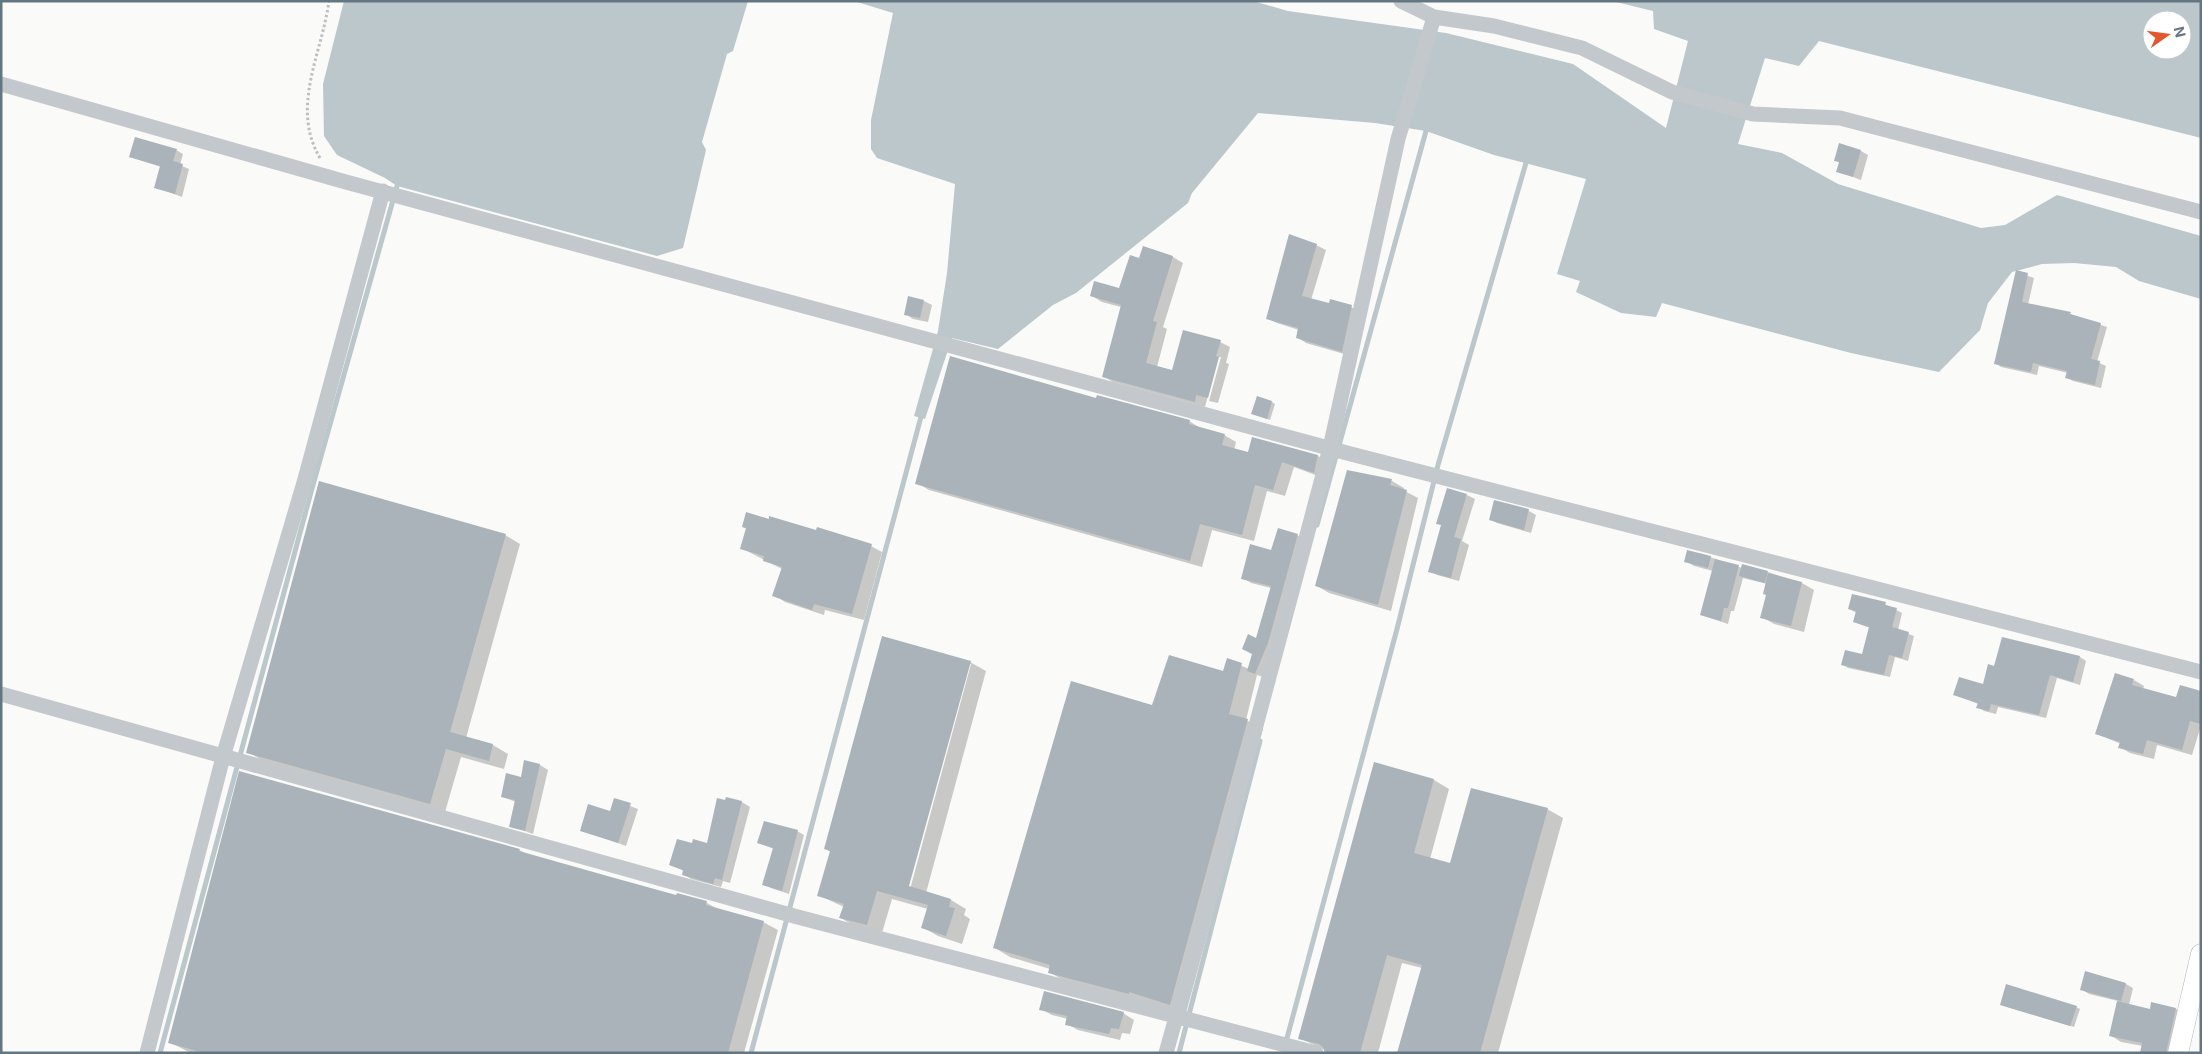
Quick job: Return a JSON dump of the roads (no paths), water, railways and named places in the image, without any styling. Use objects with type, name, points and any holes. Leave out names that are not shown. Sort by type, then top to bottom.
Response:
[{"type":"main road","points":[[2178,1053],[2201,954]]},
{"type":"street","points":[[1401,1],[1434,17],[1494,26],[1582,48],[1672,92],[1753,114],[1840,118],[2201,212]]},
{"type":"street","points":[[1166,1053],[1183,1019],[1221,856],[1330,448],[1398,139],[1434,17]]},
{"type":"street","points":[[1,84],[346,182],[1347,453],[2201,672]]},
{"type":"street","points":[[147,1053],[233,759],[305,479],[392,193]]},
{"type":"street","points":[[1,694],[787,914],[1316,1053]]},
{"type":"waterway","points":[[1317,525],[1426,131]]},
{"type":"waterway","points":[[1283,1053],[1397,629],[1438,465],[1528,156]]},
{"type":"waterway","points":[[160,1053],[311,492],[397,186]]},
{"type":"waterway","points":[[751,1053],[922,413]]},
{"type":"waterway","points":[[1179,1053],[1260,741]]}]
